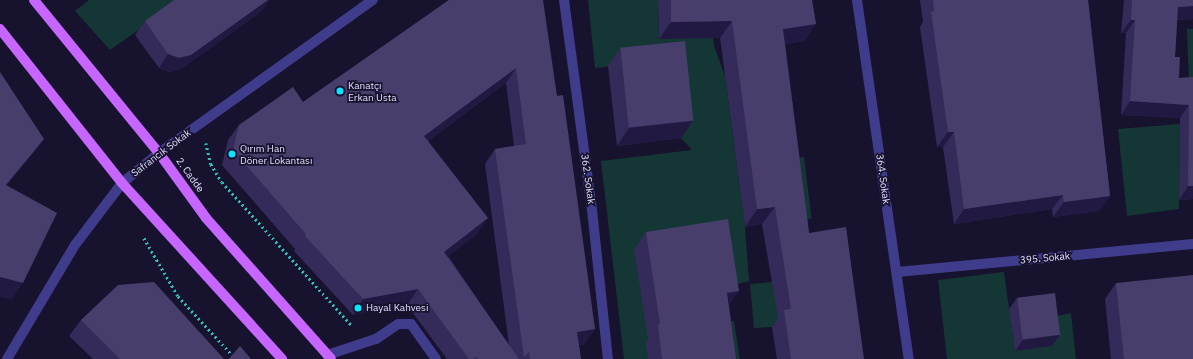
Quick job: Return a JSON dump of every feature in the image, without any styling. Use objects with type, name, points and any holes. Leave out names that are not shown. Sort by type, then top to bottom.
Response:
[{"type":"main road","name":"2. Cadde","points":[[34,0],[159,153],[206,218],[329,357]]},
{"type":"main road","points":[[0,29],[122,183],[282,359]]},
{"type":"street","points":[[354,0],[361,8]]},
{"type":"street","name":"Safrancık Sokak","points":[[7,359],[75,245],[122,183],[159,153],[372,0]]},
{"type":"street","name":"362. Sokak","points":[[564,0],[592,210],[608,359]]},
{"type":"street","name":"364. Sokak","points":[[857,0],[909,359]]},
{"type":"street","name":"395. Sokak","points":[[897,272],[1193,244]]},
{"type":"street","points":[[329,357],[369,342],[398,324],[411,324],[436,359]]},
{"type":"path","points":[[204,121],[210,164],[222,182],[369,342]]},
{"type":"path","points":[[138,200],[144,238],[178,296],[236,359]]},
{"type":"green space","points":[[89,0],[181,0],[110,50],[75,11]]},
{"type":"green space","points":[[588,0],[658,0],[659,39],[708,0],[714,46],[725,76],[745,227],[749,281],[724,288],[668,318],[648,359],[624,359],[601,161],[692,150],[681,138],[673,59],[595,68]]},
{"type":"green space","points":[[1187,29],[1193,29],[1193,86],[1189,86]]},
{"type":"green space","points":[[1180,124],[1179,209],[1127,216],[1118,129]]},
{"type":"green space","points":[[804,157],[812,219],[794,221],[786,159]]},
{"type":"green space","points":[[1004,272],[1015,351],[1049,318],[1071,313],[1076,359],[947,359],[938,280]]},
{"type":"green space","points":[[772,282],[841,293],[772,327],[754,328],[750,284]]},
{"type":"green space","points":[[734,321],[740,359],[721,359],[708,326]]},
{"type":"building","points":[[174,0],[268,0],[191,55],[179,58],[168,54],[145,21]]},
{"type":"building","points":[[449,0],[543,0],[557,96],[563,95],[595,329],[577,332],[581,359],[530,359],[529,352],[524,357],[495,149],[526,144],[516,68],[424,136],[488,218],[444,252],[519,359],[478,359],[476,357],[469,359],[418,289],[363,299],[305,236],[306,234],[233,150],[239,125],[293,87],[303,102]]},
{"type":"building","points":[[671,0],[812,0],[816,24],[783,29],[809,233],[846,227],[864,359],[791,359],[784,310],[791,309],[775,207],[757,209],[732,21],[671,22]]},
{"type":"building","points":[[933,0],[1088,0],[1110,196],[1064,202],[1063,195],[964,209],[954,132],[948,132],[931,12],[934,11]]},
{"type":"building","points":[[1132,0],[1193,0],[1193,6],[1178,7],[1175,57],[1180,57],[1179,78],[1193,77],[1193,186],[1188,186],[1189,105],[1130,101],[1135,20],[1131,20]]},
{"type":"building","points":[[685,41],[693,121],[629,127],[620,48]]},
{"type":"building","points":[[0,72],[44,139],[6,185],[57,213],[23,283],[0,277]]},
{"type":"building","points":[[728,219],[739,291],[727,293],[736,359],[662,359],[658,325],[660,324],[646,232]]},
{"type":"building","points":[[1193,275],[1193,359],[1124,359],[1116,283]]},
{"type":"building","points":[[154,282],[224,359],[120,359],[81,320],[118,285]]},
{"type":"building","points":[[1055,293],[1060,335],[1022,339],[1017,298]]},
{"type":"building","points":[[240,346],[251,359],[229,359]]},
{"type":"place","name":"Kanatçı Erkan Usta","points":[[340,91]]},
{"type":"place","name":"Qırım Han Döner Lokantası","points":[[232,154]]},
{"type":"place","name":"Hayal Kahvesi","points":[[358,308]]}]
